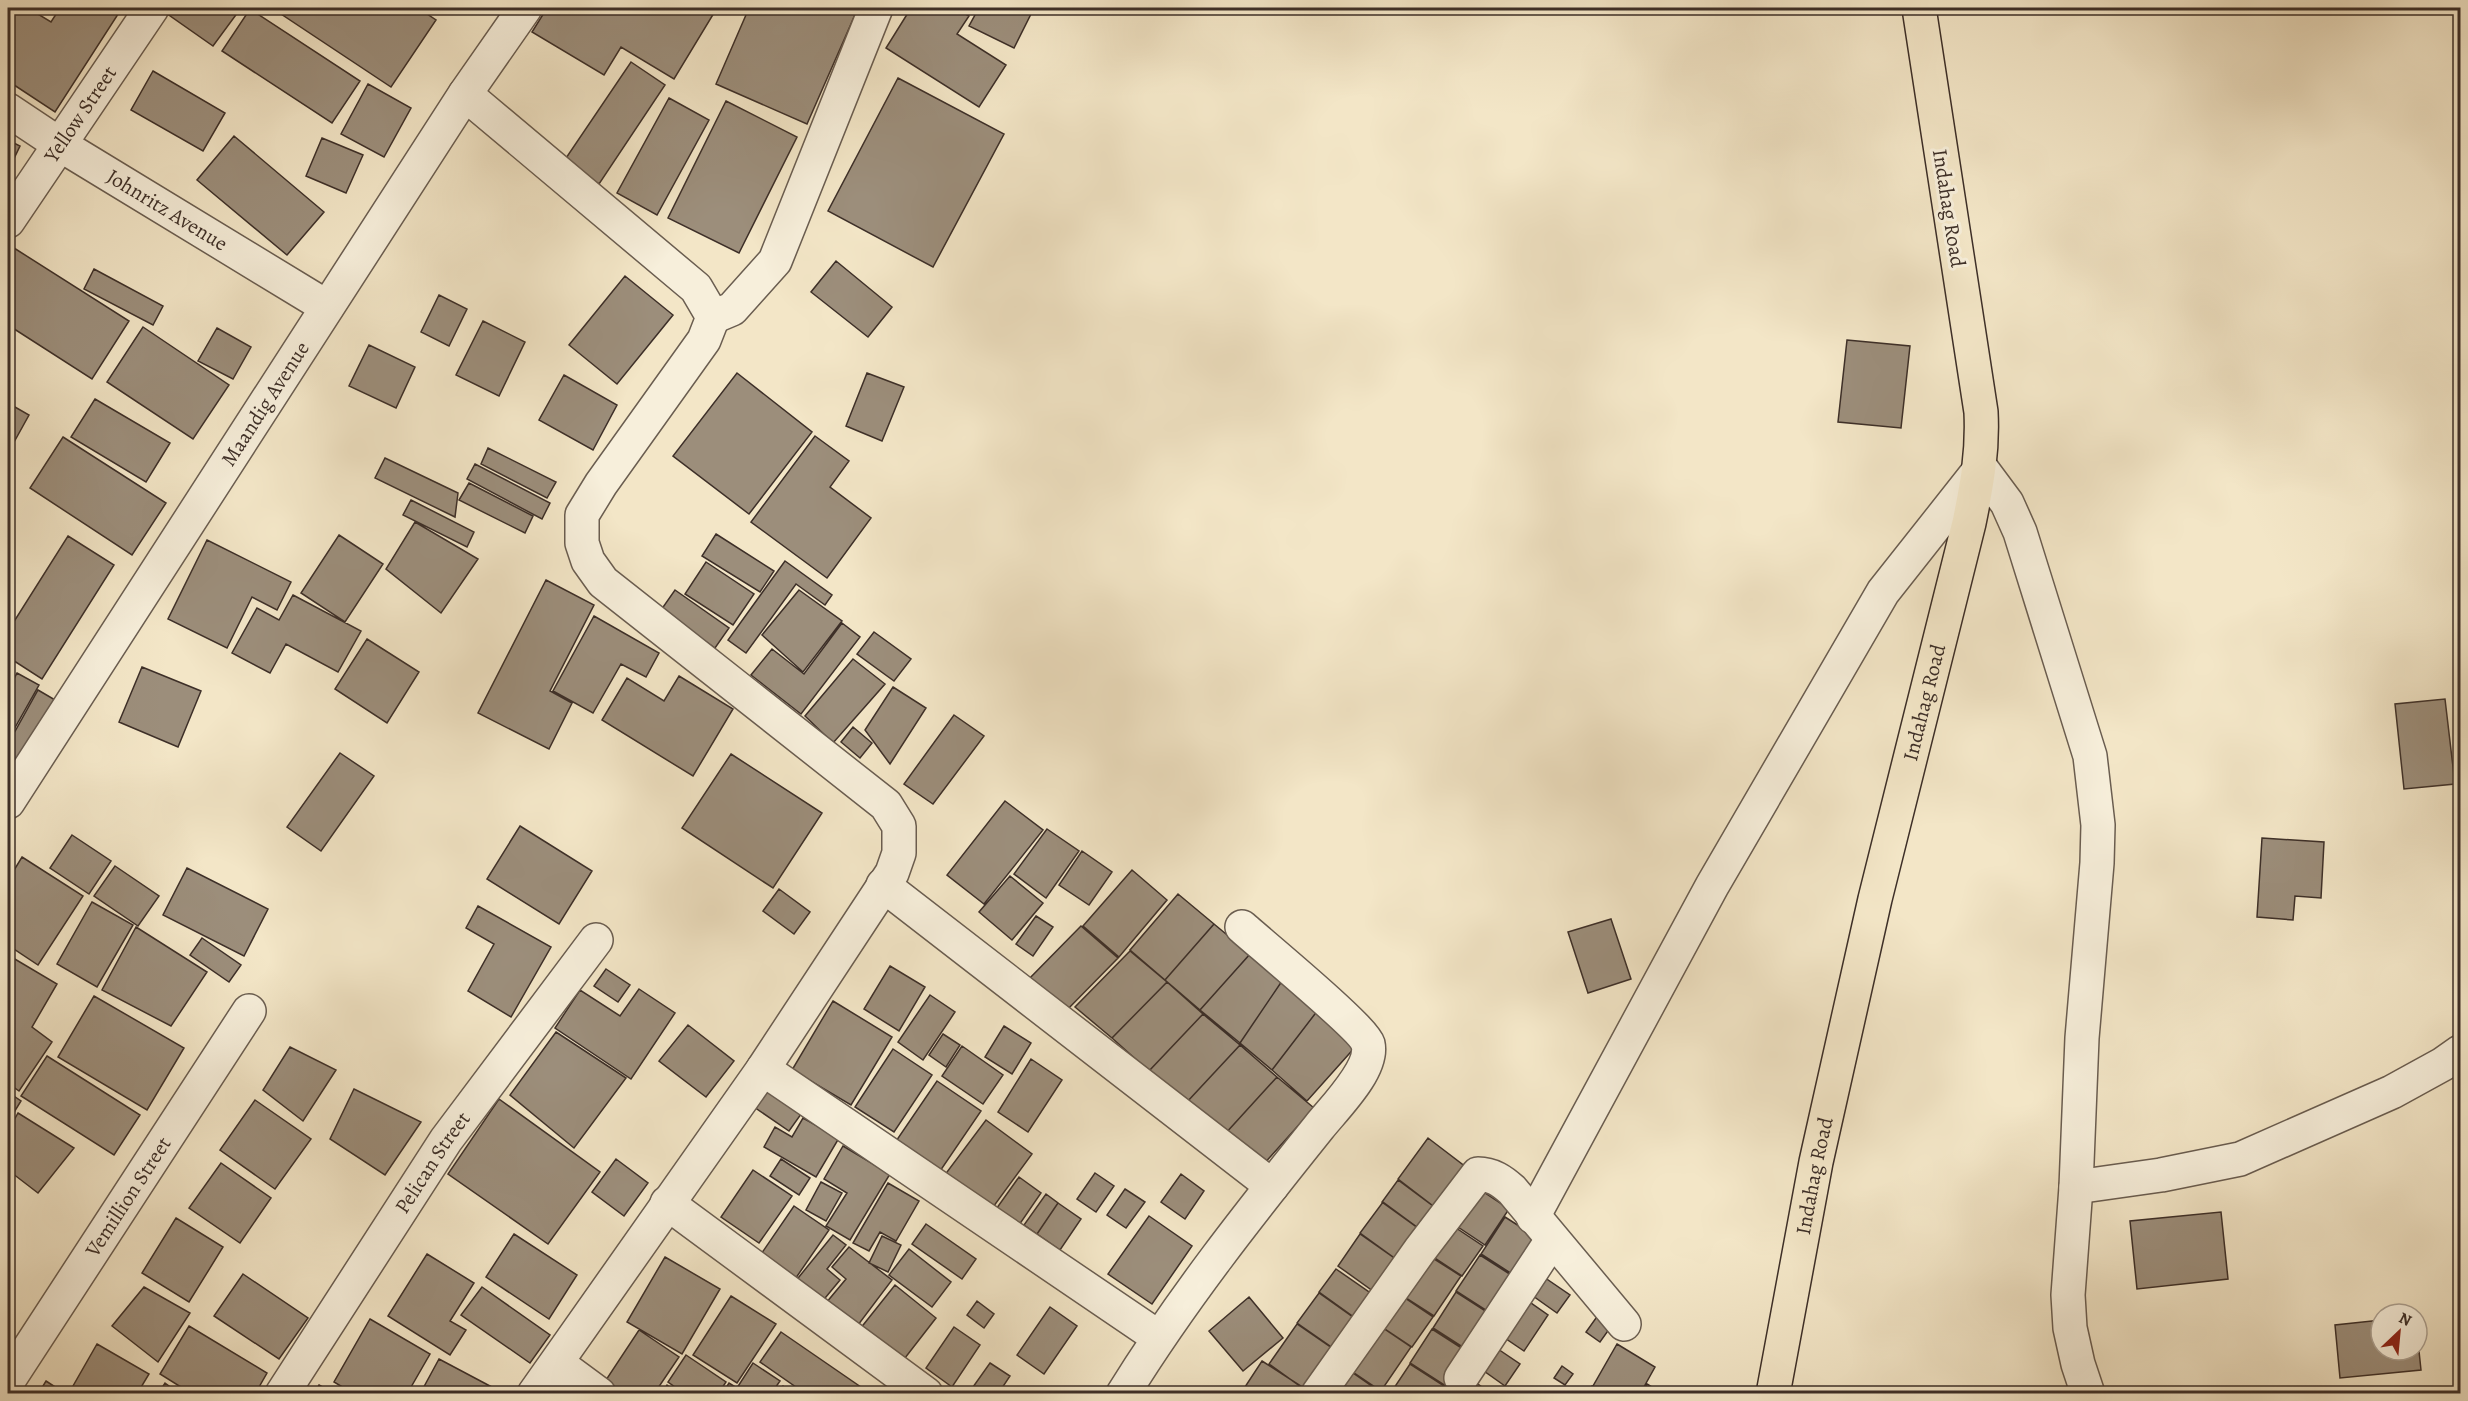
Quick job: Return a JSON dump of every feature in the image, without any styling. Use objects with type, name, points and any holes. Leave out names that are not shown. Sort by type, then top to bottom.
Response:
[{"type":"main road","name":"Indahag Road","points":[[1773,1394],[1816,1162],[1875,900],[1981,468],[1981,412],[1923,9]]},
{"type":"street","name":"Yellow Street","points":[[8,221],[152,8]]},
{"type":"street","name":"Maandig Avenue","points":[[8,802],[465,94],[525,8]]},
{"type":"street","points":[[534,1394],[762,1069],[892,873],[899,853],[898,826],[886,805],[603,582],[588,561],[582,543],[582,515],[601,484],[704,340],[713,317],[732,309],[776,261],[876,8]]},
{"type":"street","points":[[465,94],[696,288],[713,317]]},
{"type":"street","name":"Johnritz Avenue","points":[[8,110],[59,144],[327,308]]},
{"type":"street","points":[[1461,1378],[1542,1229],[1712,886],[1883,592],[1981,468],[2007,503],[2020,532],[2090,756],[2096,793],[2097,863],[2082,1038],[2076,1187],[2068,1295],[2070,1328],[2088,1394]]},
{"type":"street","points":[[883,885],[1272,1186]]},
{"type":"street","points":[[1123,1394],[1158,1337],[1272,1186],[1359,1077],[1369,1053],[1367,1041],[1347,1019],[1242,927]]},
{"type":"street","name":"Pelican Street","points":[[282,1394],[446,1140],[596,940]]},
{"type":"street","name":"Vemillion Street","points":[[8,1381],[249,1011]]},
{"type":"street","points":[[2076,1187],[2161,1175],[2240,1159],[2392,1092],[2444,1064],[2460,1052]]},
{"type":"street","points":[[762,1069],[1158,1337]]},
{"type":"street","points":[[1318,1394],[1420,1250],[1478,1174],[1485,1174],[1503,1182],[1624,1324]]},
{"type":"street","points":[[667,1203],[926,1394]]},
{"type":"street","points":[[557,1363],[599,1394]]},
{"type":"building","points":[[8,8],[28,8],[51,22],[60,8],[122,8],[55,112],[8,81]]},
{"type":"building","points":[[169,8],[241,8],[213,46],[166,13]]},
{"type":"building","points":[[272,8],[418,8],[436,20],[391,87]]},
{"type":"building","points":[[547,8],[717,8],[674,79],[621,47],[604,75],[532,32]]},
{"type":"building","points":[[749,8],[858,8],[807,124],[716,84]]},
{"type":"building","points":[[911,8],[921,11],[924,8],[955,8],[969,16],[957,34],[1006,65],[979,107],[886,48]]},
{"type":"building","points":[[964,8],[1034,8],[1014,48],[969,26],[976,13]]},
{"type":"building","points":[[250,9],[360,81],[332,123],[222,51]]},
{"type":"building","points":[[631,62],[665,85],[599,184],[564,161]]},
{"type":"building","points":[[153,71],[225,113],[203,151],[131,110]]},
{"type":"building","points":[[898,78],[1004,134],[933,267],[828,211]]},
{"type":"building","points":[[368,84],[411,108],[384,157],[341,134]]},
{"type":"building","points":[[669,98],[709,120],[657,215],[617,193]]},
{"type":"building","points":[[726,101],[797,137],[739,253],[668,218]]},
{"type":"building","points":[[234,136],[324,212],[287,255],[197,180]]},
{"type":"building","points":[[322,138],[363,155],[346,193],[306,176]]},
{"type":"building","points":[[8,140],[20,146],[8,171]]},
{"type":"building","points":[[14,248],[129,321],[92,379],[8,325],[8,257]]},
{"type":"building","points":[[836,261],[892,307],[868,337],[811,292]]},
{"type":"building","points":[[94,269],[163,306],[153,325],[84,289]]},
{"type":"building","points":[[625,276],[673,315],[617,384],[569,345]]},
{"type":"building","points":[[439,295],[467,309],[449,346],[421,332]]},
{"type":"building","points":[[483,321],[525,342],[499,396],[456,375]]},
{"type":"building","points":[[143,327],[229,385],[193,439],[107,382]]},
{"type":"building","points":[[217,328],[251,347],[233,379],[198,361]]},
{"type":"building","points":[[1847,340],[1910,346],[1901,428],[1838,422]]},
{"type":"building","points":[[369,345],[415,367],[396,408],[349,386]]},
{"type":"building","points":[[737,373],[812,432],[749,514],[673,456]]},
{"type":"building","points":[[867,373],[904,387],[882,441],[846,426]]},
{"type":"building","points":[[564,375],[617,405],[593,450],[539,420]]},
{"type":"building","points":[[95,399],[170,443],[146,482],[71,437]]},
{"type":"building","points":[[8,403],[29,415],[8,453]]},
{"type":"building","points":[[815,436],[849,461],[830,487],[871,518],[827,578],[751,522]]},
{"type":"building","points":[[63,437],[166,503],[132,555],[30,488]]},
{"type":"building","points":[[488,448],[556,482],[547,498],[481,464]]},
{"type":"building","points":[[385,458],[458,493],[455,517],[375,478]]},
{"type":"building","points":[[475,464],[550,503],[542,519],[467,479]]},
{"type":"building","points":[[469,483],[533,516],[525,533],[459,500]]},
{"type":"building","points":[[411,500],[474,532],[467,547],[403,515]]},
{"type":"building","points":[[415,522],[478,559],[441,613],[386,569]]},
{"type":"building","points":[[716,534],[774,571],[760,592],[702,556]]},
{"type":"building","points":[[339,535],[383,564],[345,622],[301,593]]},
{"type":"building","points":[[68,536],[114,565],[42,679],[8,657],[8,631]]},
{"type":"building","points":[[207,540],[291,582],[277,610],[252,597],[227,648],[168,619]]},
{"type":"building","points":[[785,561],[832,595],[825,605],[796,584],[746,653],[728,640]]},
{"type":"building","points":[[706,562],[754,594],[733,625],[685,594]]},
{"type":"building","points":[[546,580],[594,605],[550,691],[572,703],[549,749],[478,713]]},
{"type":"building","points":[[675,590],[729,628],[715,648],[661,610]]},
{"type":"building","points":[[799,590],[842,621],[803,672],[762,635]]},
{"type":"building","points":[[293,595],[361,631],[338,672],[286,644],[270,673],[232,653],[257,608],[279,620]]},
{"type":"building","points":[[594,616],[659,653],[646,677],[621,664],[593,713],[553,691]]},
{"type":"building","points":[[842,623],[860,637],[801,714],[751,675],[772,649],[804,674]]},
{"type":"building","points":[[874,632],[911,659],[894,681],[857,654]]},
{"type":"building","points":[[367,639],[419,672],[387,723],[335,689]]},
{"type":"building","points":[[853,659],[885,684],[833,743],[805,716]]},
{"type":"building","points":[[142,667],[201,691],[178,747],[119,722]]},
{"type":"building","points":[[17,673],[39,685],[8,740],[8,691]]},
{"type":"building","points":[[679,676],[733,709],[693,776],[602,720],[627,678],[664,701]]},
{"type":"building","points":[[893,687],[926,708],[890,764],[865,730]]},
{"type":"building","points":[[38,690],[62,704],[27,766],[8,755],[8,744]]},
{"type":"building","points":[[2445,699],[2455,784],[2404,789],[2395,704]]},
{"type":"building","points":[[954,715],[984,736],[933,804],[904,784]]},
{"type":"building","points":[[853,727],[872,743],[860,758],[841,742]]},
{"type":"building","points":[[340,753],[374,776],[321,851],[287,827]]},
{"type":"building","points":[[731,754],[822,813],[773,888],[682,828]]},
{"type":"building","points":[[1005,801],[1043,830],[984,904],[947,875]]},
{"type":"building","points":[[520,826],[592,871],[559,924],[487,879]]},
{"type":"building","points":[[1047,829],[1079,851],[1046,898],[1014,874]]},
{"type":"building","points":[[72,835],[111,861],[89,894],[50,868]]},
{"type":"building","points":[[2262,838],[2324,842],[2321,898],[2295,896],[2293,920],[2257,917]]},
{"type":"building","points":[[1082,851],[1112,872],[1089,905],[1059,885]]},
{"type":"building","points":[[22,857],[83,896],[38,965],[8,945],[8,880]]},
{"type":"building","points":[[115,866],[159,896],[138,926],[94,896]]},
{"type":"building","points":[[187,868],[268,909],[244,956],[163,915]]},
{"type":"building","points":[[1132,870],[1167,900],[1119,957],[1083,926]]},
{"type":"building","points":[[1010,876],[1043,903],[1012,940],[979,912]]},
{"type":"building","points":[[779,889],[810,912],[794,934],[763,911]]},
{"type":"building","points":[[1178,894],[1214,924],[1165,980],[1130,950]]},
{"type":"building","points":[[92,902],[133,925],[97,987],[57,964]]},
{"type":"building","points":[[478,906],[551,947],[511,1017],[468,991],[494,944],[466,928]]},
{"type":"building","points":[[1036,916],[1053,927],[1033,956],[1016,944]]},
{"type":"building","points":[[1611,919],[1631,979],[1588,993],[1568,932]]},
{"type":"building","points":[[1214,924],[1250,954],[1200,1010],[1165,980]]},
{"type":"building","points":[[1081,926],[1118,958],[1063,1014],[1026,982]]},
{"type":"building","points":[[136,927],[207,972],[171,1026],[102,990]]},
{"type":"building","points":[[202,938],[241,965],[229,982],[190,955]]},
{"type":"building","points":[[1130,951],[1167,982],[1112,1038],[1075,1007]]},
{"type":"building","points":[[1250,954],[1282,981],[1240,1043],[1200,1010]]},
{"type":"building","points":[[8,955],[57,984],[32,1027],[52,1042],[19,1091],[8,1083]]},
{"type":"building","points":[[890,966],[925,987],[899,1031],[864,1009]]},
{"type":"building","points":[[606,969],[630,985],[618,1002],[594,986]]},
{"type":"building","points":[[1282,981],[1318,1010],[1272,1070],[1240,1043]]},
{"type":"building","points":[[1167,982],[1203,1014],[1149,1071],[1112,1038]]},
{"type":"building","points":[[639,989],[675,1013],[631,1079],[555,1028],[580,990],[620,1016]]},
{"type":"building","points":[[930,995],[955,1012],[923,1060],[898,1042]]},
{"type":"building","points":[[94,996],[184,1048],[147,1110],[58,1057]]},
{"type":"building","points":[[833,1001],[892,1037],[851,1105],[792,1070]]},
{"type":"building","points":[[1318,1010],[1357,1045],[1307,1101],[1272,1070]]},
{"type":"building","points":[[1203,1014],[1240,1045],[1187,1102],[1149,1071]]},
{"type":"building","points":[[688,1025],[734,1061],[706,1097],[659,1061]]},
{"type":"building","points":[[1004,1026],[1031,1043],[1012,1074],[985,1057]]},
{"type":"building","points":[[556,1032],[626,1078],[574,1148],[510,1095]]},
{"type":"building","points":[[943,1034],[960,1045],[946,1067],[929,1055]]},
{"type":"building","points":[[1240,1045],[1277,1077],[1225,1134],[1187,1102]]},
{"type":"building","points":[[962,1046],[1003,1075],[983,1104],[942,1076]]},
{"type":"building","points":[[290,1047],[336,1070],[303,1121],[263,1090]]},
{"type":"building","points":[[893,1049],[932,1075],[894,1132],[855,1107]]},
{"type":"building","points":[[47,1056],[140,1115],[114,1155],[21,1096]]},
{"type":"building","points":[[1031,1059],[1062,1080],[1028,1132],[998,1112]]},
{"type":"building","points":[[1277,1077],[1314,1108],[1262,1166],[1225,1134]]},
{"type":"building","points":[[937,1081],[981,1111],[936,1177],[892,1147]]},
{"type":"building","points":[[769,1084],[804,1110],[789,1131],[754,1107]]},
{"type":"building","points":[[354,1089],[421,1122],[385,1175],[330,1139]]},
{"type":"building","points":[[8,1092],[21,1101],[8,1122]]},
{"type":"building","points":[[499,1099],[600,1172],[548,1244],[448,1174]]},
{"type":"building","points":[[255,1100],[311,1139],[275,1189],[220,1150]]},
{"type":"building","points":[[18,1113],[74,1148],[38,1193],[8,1170],[8,1131]]},
{"type":"building","points":[[803,1118],[839,1138],[816,1177],[764,1147],[775,1127],[792,1137]]},
{"type":"building","points":[[986,1120],[1032,1154],[988,1214],[941,1180]]},
{"type":"building","points":[[1428,1138],[1475,1174],[1445,1215],[1398,1179]]},
{"type":"building","points":[[843,1146],[890,1174],[850,1240],[826,1226],[847,1193],[824,1179]]},
{"type":"building","points":[[616,1159],[648,1183],[624,1216],[592,1192]]},
{"type":"building","points":[[781,1159],[810,1178],[799,1195],[770,1176]]},
{"type":"building","points":[[221,1163],[271,1198],[240,1243],[189,1208]]},
{"type":"building","points":[[753,1170],[792,1196],[759,1243],[721,1217]]},
{"type":"building","points":[[1095,1173],[1114,1186],[1096,1212],[1077,1199]]},
{"type":"building","points":[[1181,1174],[1204,1191],[1185,1219],[1161,1202]]},
{"type":"building","points":[[1019,1177],[1041,1193],[1017,1228],[994,1212]]},
{"type":"building","points":[[1398,1180],[1445,1215],[1429,1236],[1382,1202]]},
{"type":"building","points":[[821,1182],[842,1193],[826,1221],[806,1210]]},
{"type":"building","points":[[888,1183],[919,1201],[896,1241],[880,1232],[869,1251],[853,1243]]},
{"type":"building","points":[[1470,1183],[1509,1209],[1485,1245],[1446,1219]]},
{"type":"building","points":[[1125,1189],[1145,1202],[1126,1228],[1107,1215]]},
{"type":"building","points":[[1046,1194],[1058,1203],[1037,1234],[1024,1225]]},
{"type":"building","points":[[1383,1202],[1429,1236],[1407,1267],[1360,1233]]},
{"type":"building","points":[[1058,1203],[1081,1219],[1060,1250],[1037,1234]]},
{"type":"building","points":[[794,1206],[829,1230],[791,1285],[757,1260]]},
{"type":"building","points":[[2221,1212],[2228,1279],[2137,1289],[2130,1221]]},
{"type":"building","points":[[1149,1216],[1192,1246],[1152,1304],[1108,1274]]},
{"type":"building","points":[[1505,1217],[1547,1244],[1523,1281],[1481,1254]]},
{"type":"building","points":[[176,1218],[223,1247],[189,1302],[142,1273]]},
{"type":"building","points":[[1444,1220],[1483,1246],[1462,1276],[1424,1251]]},
{"type":"building","points":[[926,1224],[976,1259],[962,1279],[912,1244]]},
{"type":"building","points":[[514,1234],[577,1275],[549,1319],[486,1277]]},
{"type":"building","points":[[1360,1234],[1407,1267],[1384,1299],[1338,1266]]},
{"type":"building","points":[[833,1235],[846,1245],[827,1269],[840,1280],[816,1309],[790,1288]]},
{"type":"building","points":[[882,1236],[901,1245],[888,1272],[869,1263]]},
{"type":"building","points":[[849,1247],[892,1280],[852,1333],[821,1309],[846,1279],[832,1267]]},
{"type":"building","points":[[909,1249],[951,1282],[932,1307],[889,1275]]},
{"type":"building","points":[[1420,1250],[1461,1276],[1434,1316],[1395,1291]]},
{"type":"building","points":[[427,1254],[474,1283],[450,1321],[466,1330],[450,1355],[388,1316]]},
{"type":"building","points":[[1480,1255],[1522,1282],[1498,1318],[1456,1291]]},
{"type":"building","points":[[665,1257],[720,1289],[682,1354],[627,1322]]},
{"type":"building","points":[[1336,1269],[1382,1301],[1365,1325],[1319,1292]]},
{"type":"building","points":[[1535,1271],[1570,1295],[1557,1313],[1523,1289]]},
{"type":"building","points":[[243,1274],[308,1318],[279,1359],[214,1316]]},
{"type":"building","points":[[895,1285],[936,1318],[898,1367],[856,1334]]},
{"type":"building","points":[[144,1287],[190,1313],[158,1362],[112,1326]]},
{"type":"building","points":[[482,1287],[550,1335],[530,1363],[461,1315]]},
{"type":"building","points":[[1393,1290],[1433,1317],[1412,1347],[1373,1321]]},
{"type":"building","points":[[1456,1292],[1498,1319],[1475,1355],[1433,1328]]},
{"type":"building","points":[[1319,1293],[1364,1325],[1343,1355],[1297,1323]]},
{"type":"building","points":[[731,1296],[776,1324],[737,1383],[693,1355]]},
{"type":"building","points":[[1249,1297],[1283,1338],[1243,1371],[1209,1331]]},
{"type":"building","points":[[1524,1298],[1548,1315],[1524,1351],[1499,1334]]},
{"type":"building","points":[[977,1301],[994,1314],[984,1328],[967,1315]]},
{"type":"building","points":[[1050,1307],[1077,1326],[1044,1374],[1017,1355]]},
{"type":"building","points":[[1601,1311],[1615,1321],[1600,1342],[1586,1332]]},
{"type":"building","points":[[370,1319],[430,1354],[407,1394],[354,1394],[334,1382]]},
{"type":"building","points":[[1371,1320],[1411,1347],[1381,1391],[1341,1364]]},
{"type":"building","points":[[2369,1321],[2369,1362],[2420,1362],[2421,1370],[2340,1378],[2335,1325]]},
{"type":"building","points":[[1297,1324],[1342,1355],[1311,1394],[1269,1364]]},
{"type":"building","points":[[189,1326],[267,1373],[255,1394],[192,1394],[160,1374]]},
{"type":"building","points":[[954,1327],[980,1345],[952,1387],[926,1368]]},
{"type":"building","points":[[1432,1329],[1474,1356],[1452,1390],[1410,1363]]},
{"type":"building","points":[[639,1330],[679,1357],[654,1394],[613,1394],[602,1386]]},
{"type":"building","points":[[781,1332],[871,1394],[806,1394],[760,1362]]},
{"type":"building","points":[[97,1344],[149,1374],[137,1394],[69,1393]]},
{"type":"building","points":[[1617,1344],[1655,1367],[1640,1394],[1605,1394],[1593,1386]]},
{"type":"building","points":[[1492,1345],[1520,1364],[1505,1386],[1477,1366]]},
{"type":"building","points":[[686,1355],[726,1382],[718,1394],[685,1394],[668,1382]]},
{"type":"building","points":[[439,1359],[505,1394],[420,1394]]},
{"type":"building","points":[[1262,1361],[1307,1390],[1305,1394],[1241,1393]]},
{"type":"building","points":[[753,1363],[780,1381],[771,1394],[722,1394],[729,1383],[737,1388]]},
{"type":"building","points":[[990,1363],[1010,1376],[998,1394],[968,1394]]},
{"type":"building","points":[[1340,1364],[1383,1394],[1319,1394]]},
{"type":"building","points":[[1410,1364],[1452,1391],[1450,1394],[1390,1394]]},
{"type":"building","points":[[1562,1366],[1573,1374],[1565,1385],[1554,1378]]},
{"type":"building","points":[[1465,1375],[1492,1394],[1452,1394]]},
{"type":"building","points":[[46,1381],[66,1394],[38,1394]]},
{"type":"building","points":[[165,1383],[180,1394],[158,1394]]},
{"type":"building","points":[[1647,1384],[1663,1394],[1641,1394]]},
{"type":"building","points":[[319,1385],[335,1394],[314,1394]]},
{"type":"building","points":[[667,1385],[678,1394],[661,1394]]},
{"type":"building","points":[[783,1386],[795,1394],[778,1394]]},
{"type":"building","points":[[1592,1386],[1605,1394],[1588,1394]]}]
